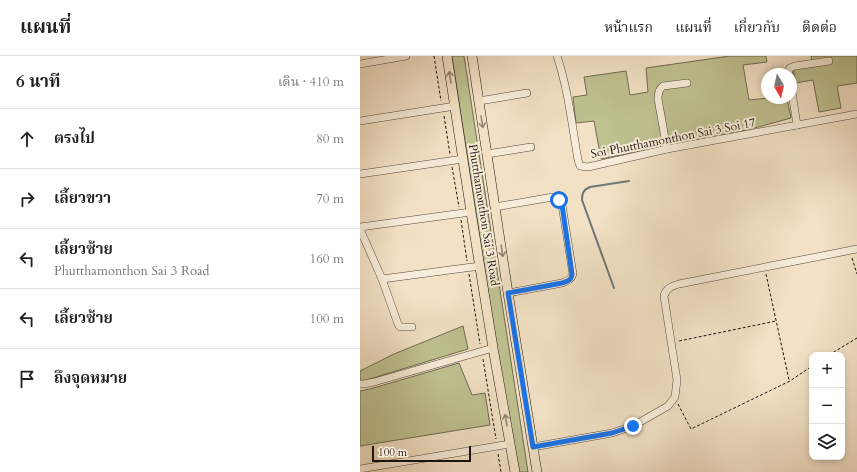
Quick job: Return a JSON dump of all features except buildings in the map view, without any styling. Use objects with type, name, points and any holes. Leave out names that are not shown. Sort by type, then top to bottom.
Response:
[{"type":"main road","name":"Phutthamonthon Sai 3 Road","points":[[447,56],[493,348],[515,472]]},
{"type":"main road","name":"Phutthamonthon Sai 3 Road","points":[[472,56],[537,472]]},
{"type":"street","points":[[360,64],[406,56]]},
{"type":"street","name":"Soi Phutthamonthon Sai 3 Soi 17","points":[[557,56],[562,73],[580,166],[588,167],[667,149],[857,114]]},
{"type":"street","points":[[790,68],[829,61]]},
{"type":"street","points":[[667,149],[658,99],[660,88],[663,86],[687,83]]},
{"type":"street","points":[[479,101],[527,93]]},
{"type":"street","points":[[794,104],[797,125]]},
{"type":"street","points":[[360,121],[455,106]]},
{"type":"street","points":[[487,154],[531,147]]},
{"type":"street","points":[[360,174],[463,159]]},
{"type":"street","points":[[495,207],[553,197],[558,198],[562,205],[572,278],[562,283],[508,293]]},
{"type":"street","points":[[412,326],[400,327],[398,324],[382,279],[360,228],[471,212]]},
{"type":"street","points":[[533,447],[612,433],[633,426],[668,406],[675,397],[677,380],[664,296],[669,287],[857,249]]},
{"type":"street","points":[[382,279],[480,266]]},
{"type":"street","points":[[360,384],[374,382],[493,348]]},
{"type":"street","points":[[360,469],[510,444]]},
{"type":"path","points":[[849,250],[857,274]]},
{"type":"path","points":[[764,267],[790,381]]},
{"type":"path","points":[[672,342],[776,321]]},
{"type":"path","points":[[834,352],[857,338]]},
{"type":"path","points":[[675,397],[691,429],[790,381],[809,368]]},
{"type":"green space","points":[[452,56],[464,56],[528,472],[517,472]]},
{"type":"green space","points":[[730,56],[766,56],[767,62],[743,65],[749,100],[761,99],[761,104],[788,104],[791,118],[751,129],[601,159],[594,121],[576,123],[573,97],[587,95],[584,77],[626,71],[630,95],[648,92],[646,68]]},
{"type":"green space","points":[[811,56],[857,56],[857,83],[837,86],[841,108],[819,112],[813,80],[797,83],[797,68],[793,68],[793,65],[812,61]]},
{"type":"green space","points":[[463,326],[468,349],[363,381],[360,380],[360,371],[394,354]]},
{"type":"green space","points":[[459,363],[472,395],[485,393],[490,425],[360,446],[360,391]]},
{"type":"waterway","points":[[614,288],[582,200],[582,195],[583,192],[590,187],[629,181]]},
{"type":"route","points":[[559,200],[562,205],[572,278],[562,283],[508,293],[533,447],[612,433],[633,426]]}]
